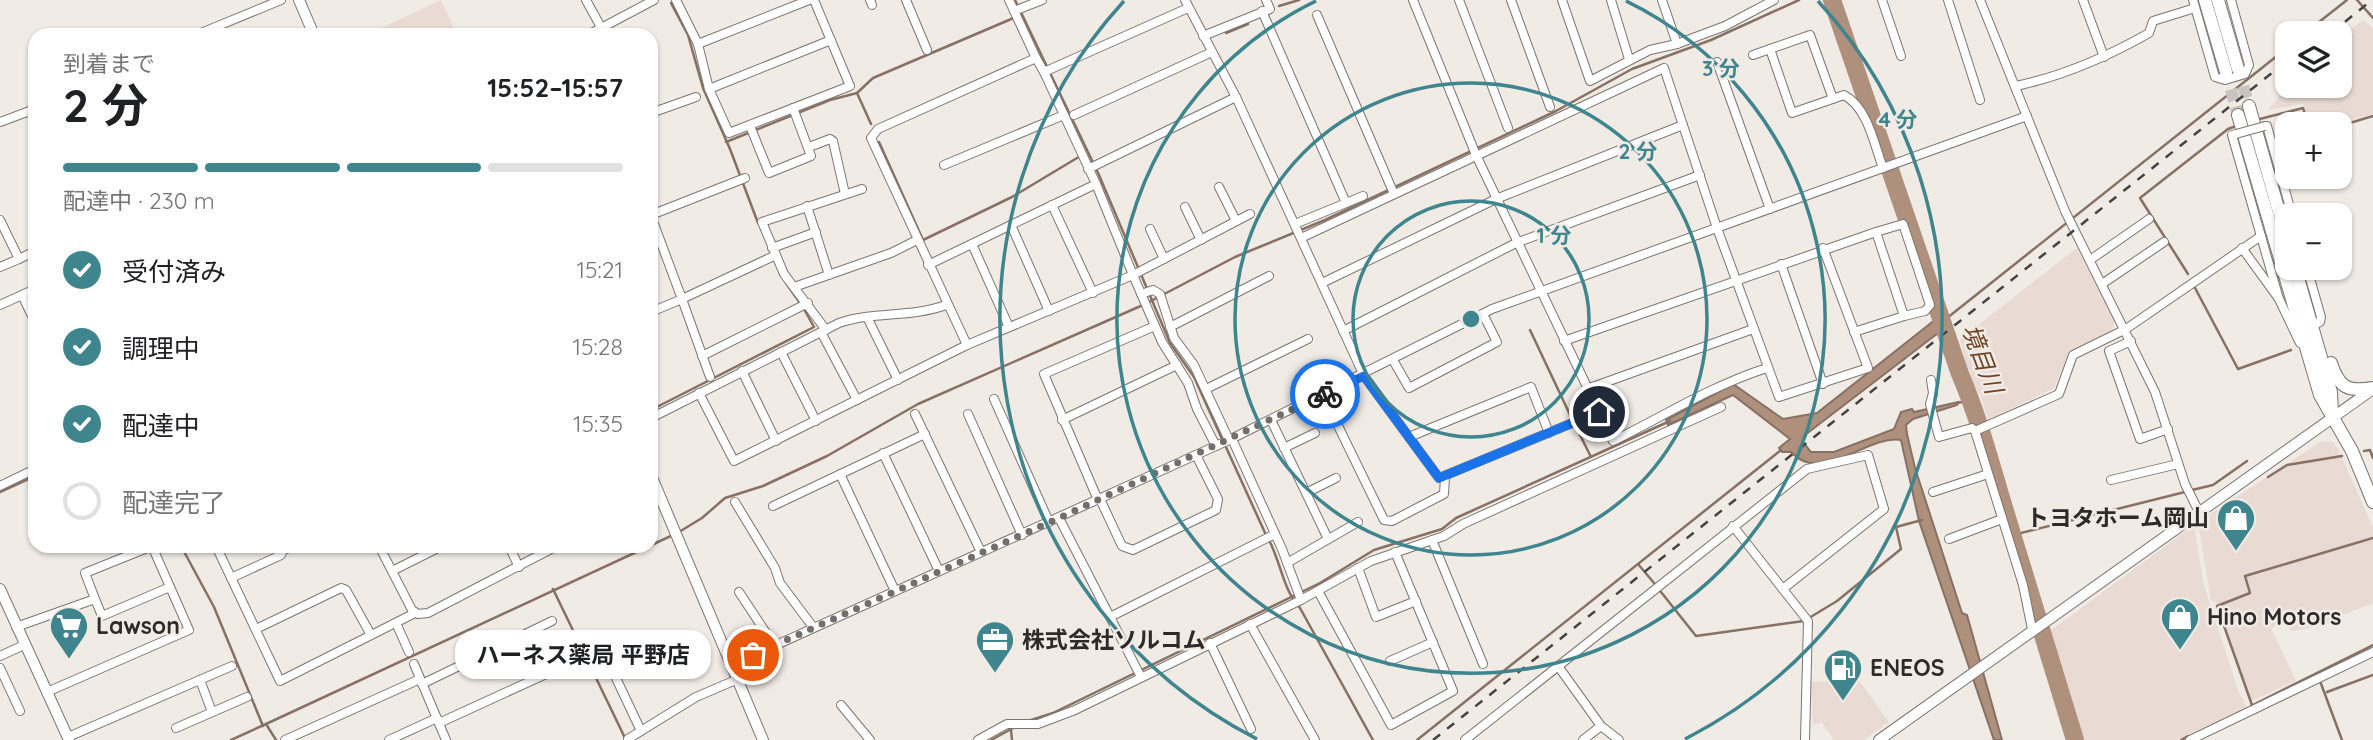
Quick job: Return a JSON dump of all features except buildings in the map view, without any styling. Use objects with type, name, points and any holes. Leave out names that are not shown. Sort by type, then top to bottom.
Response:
[{"type":"main road","points":[[299,0],[311,28]]},
{"type":"main road","points":[[2198,3],[2232,71],[2218,0]]},
{"type":"main road","points":[[2275,204],[2244,110],[2275,228]]},
{"type":"main road","points":[[2289,280],[2320,395],[2351,451],[2373,502]]},
{"type":"main road","points":[[2296,280],[2302,330],[2331,392],[2333,417]]},
{"type":"main road","points":[[2302,330],[2322,335],[2339,383],[2353,391],[2373,388]]},
{"type":"main road","points":[[1879,740],[2198,510],[2373,388]]},
{"type":"main road","points":[[658,503],[676,533],[763,740]]},
{"type":"main road","points":[[0,589],[69,739]]},
{"type":"street","points":[[213,28],[281,0]]},
{"type":"street","points":[[586,0],[601,28]]},
{"type":"street","points":[[604,28],[654,0]]},
{"type":"street","points":[[676,0],[698,44],[709,89],[729,133],[752,130],[850,86],[811,0],[698,44]]},
{"type":"street","points":[[906,0],[926,50]]},
{"type":"street","points":[[1009,0],[1036,58],[1047,70],[1069,115],[1082,155],[1092,167],[1096,184],[1139,273],[1155,326],[1188,383],[1197,410],[1225,442]]},
{"type":"street","points":[[1016,12],[1042,0]]},
{"type":"street","points":[[1203,36],[1270,9],[1266,0]]},
{"type":"street","points":[[1413,0],[1474,151],[1538,290],[1613,441],[1700,398],[1727,381],[1767,368]]},
{"type":"street","points":[[1459,0],[1508,128]]},
{"type":"street","points":[[1511,0],[1550,107]]},
{"type":"street","points":[[1562,0],[1590,81],[1629,59],[1725,26],[1774,0]]},
{"type":"street","points":[[1611,0],[1629,59]]},
{"type":"street","points":[[1672,0],[1662,2],[1677,44]]},
{"type":"street","points":[[1882,0],[1901,56]]},
{"type":"street","points":[[1948,0],[1980,100]]},
{"type":"street","points":[[1980,0],[2066,215],[2126,329],[2155,392],[2178,464],[2198,510]]},
{"type":"street","points":[[2083,0],[2104,57]]},
{"type":"street","points":[[2016,86],[2044,80],[2104,57],[2149,33],[2153,20],[2198,3],[2216,77],[2225,80],[2245,74],[2249,65],[2231,0]]},
{"type":"street","points":[[1047,70],[1186,4],[1236,97],[1364,376],[1439,478],[1599,412]]},
{"type":"street","points":[[1262,11],[1346,203]]},
{"type":"street","points":[[1317,15],[1393,190]]},
{"type":"street","points":[[1753,55],[1810,35],[1833,99]]},
{"type":"street","points":[[709,89],[831,40]]},
{"type":"street","points":[[1770,49],[1792,113],[1844,96],[1853,100],[1887,166]]},
{"type":"street","points":[[944,166],[1212,52]]},
{"type":"street","points":[[967,345],[946,305],[871,138],[878,129],[1036,58]]},
{"type":"street","points":[[1717,62],[1770,209]]},
{"type":"street","points":[[1298,231],[1664,68],[1735,280],[1779,397],[1868,368],[1823,248]]},
{"type":"street","points":[[658,111],[696,97]]},
{"type":"street","points":[[1092,167],[1236,97]]},
{"type":"street","points":[[0,122],[28,112]]},
{"type":"street","points":[[752,130],[769,173],[811,156],[794,112]]},
{"type":"street","points":[[732,665],[1225,442],[1364,376],[1483,314],[1538,290],[2027,116]]},
{"type":"street","points":[[1321,283],[1496,199],[1683,125]]},
{"type":"street","points":[[2279,299],[2232,135],[2267,126],[2289,203]]},
{"type":"street","points":[[809,147],[830,139],[833,141],[845,194]]},
{"type":"street","points":[[1343,331],[1516,243],[1700,175]]},
{"type":"street","points":[[658,212],[743,178]]},
{"type":"street","points":[[928,265],[1096,184]]},
{"type":"street","points":[[1219,187],[1236,221]]},
{"type":"street","points":[[857,400],[823,331],[804,305],[797,286],[784,274],[762,222],[862,189]]},
{"type":"street","points":[[1298,231],[1363,196]]},
{"type":"street","points":[[1052,205],[1093,293]]},
{"type":"street","points":[[807,206],[829,275]]},
{"type":"street","points":[[1185,207],[1201,240]]},
{"type":"street","points":[[699,393],[734,461],[967,345],[1139,273],[1250,214]]},
{"type":"street","points":[[2090,260],[2149,219]]},
{"type":"street","points":[[0,220],[19,259]]},
{"type":"street","points":[[1564,341],[1823,248],[1903,224],[1930,305],[1925,311],[1854,332]]},
{"type":"street","points":[[1011,225],[1049,311]]},
{"type":"street","points":[[1150,229],[1164,259]]},
{"type":"street","points":[[658,309],[816,232]]},
{"type":"street","points":[[1876,232],[1904,316]]},
{"type":"street","points":[[658,234],[710,377]]},
{"type":"street","points":[[1976,431],[2059,394],[2073,355],[2126,329],[2261,236]]},
{"type":"street","points":[[797,286],[891,253],[917,240]]},
{"type":"street","points":[[2102,284],[2164,242]]},
{"type":"street","points":[[972,244],[1009,327]]},
{"type":"street","points":[[2242,248],[2302,330],[2320,321],[2321,317],[2310,280]]},
{"type":"street","points":[[0,267],[28,254]]},
{"type":"street","points":[[1781,264],[1823,384]]},
{"type":"street","points":[[1170,327],[1269,276]]},
{"type":"street","points":[[0,305],[28,292]]},
{"type":"street","points":[[22,295],[28,307]]},
{"type":"street","points":[[1145,297],[1161,297],[1174,338],[1194,365],[1206,389],[1225,442],[1274,535],[1287,564],[1297,599]]},
{"type":"street","points":[[702,356],[804,305]]},
{"type":"street","points":[[658,414],[853,318],[922,314],[946,305]]},
{"type":"street","points":[[1394,360],[1409,388],[1497,342],[1483,314]]},
{"type":"street","points":[[867,317],[898,380]]},
{"type":"street","points":[[1155,326],[1044,374],[1062,420],[1122,546],[1133,550],[1216,510],[1218,499],[1196,455]]},
{"type":"street","points":[[1587,389],[1753,330]]},
{"type":"street","points":[[1206,389],[1308,339]]},
{"type":"street","points":[[2132,341],[2109,351],[2140,439],[2168,429]]},
{"type":"street","points":[[781,352],[816,421]]},
{"type":"street","points":[[1062,420],[1177,365]]},
{"type":"street","points":[[742,372],[776,440]]},
{"type":"street","points":[[1931,380],[1931,406],[1939,437],[1972,428],[1976,431],[2024,585],[2032,629]]},
{"type":"street","points":[[1409,436],[1531,387],[1549,433]]},
{"type":"street","points":[[1324,395],[1384,520],[1392,521],[1444,494],[1445,477]]},
{"type":"street","points":[[994,399],[1049,522]]},
{"type":"street","points":[[978,740],[1007,724],[1019,725],[1053,719],[1139,673],[1210,643],[1297,599],[1318,592],[1358,568],[1432,540],[1721,407]]},
{"type":"street","points":[[915,414],[981,552]]},
{"type":"street","points":[[968,414],[1022,535]]},
{"type":"street","points":[[1271,420],[1328,539]]},
{"type":"street","points":[[1284,448],[1315,433]]},
{"type":"street","points":[[773,506],[925,434]]},
{"type":"street","points":[[883,453],[939,571]]},
{"type":"street","points":[[1465,740],[1807,469],[1868,455],[1884,509],[1784,588]]},
{"type":"street","points":[[2111,480],[2178,464]]},
{"type":"street","points":[[0,486],[28,472]]},
{"type":"street","points":[[840,474],[895,590]]},
{"type":"street","points":[[1933,492],[1988,474]]},
{"type":"street","points":[[1306,493],[1336,478]]},
{"type":"street","points":[[735,502],[775,568],[780,583],[813,627]]},
{"type":"street","points":[[1059,518],[1139,673]]},
{"type":"street","points":[[1949,539],[2002,519]]},
{"type":"street","points":[[1287,564],[1358,522]]},
{"type":"street","points":[[1733,526],[1807,619],[1805,740]]},
{"type":"street","points":[[1110,617],[1274,535]]},
{"type":"street","points":[[1432,540],[1483,664]]},
{"type":"street","points":[[1318,592],[1391,725],[1453,691],[1395,552]]},
{"type":"street","points":[[135,553],[85,573],[102,616],[170,587]]},
{"type":"street","points":[[47,692],[189,630],[155,553]]},
{"type":"street","points":[[219,553],[280,681],[415,613],[428,613],[544,553]]},
{"type":"street","points":[[231,578],[281,553]]},
{"type":"street","points":[[383,553],[415,613]]},
{"type":"street","points":[[392,571],[428,553]]},
{"type":"street","points":[[512,553],[519,567]]},
{"type":"street","points":[[1358,568],[1376,617],[1416,601]]},
{"type":"street","points":[[256,629],[341,587],[346,590],[371,635]]},
{"type":"street","points":[[739,592],[774,645]]},
{"type":"street","points":[[16,627],[95,599]]},
{"type":"street","points":[[285,740],[552,621]]},
{"type":"street","points":[[396,623],[409,652]]},
{"type":"street","points":[[1250,624],[1315,740]]},
{"type":"street","points":[[599,642],[641,731]]},
{"type":"street","points":[[1390,660],[1433,642]]},
{"type":"street","points":[[1210,643],[1251,729]]},
{"type":"street","points":[[0,656],[24,645]]},
{"type":"street","points":[[2190,740],[2373,652]]},
{"type":"street","points":[[389,740],[581,658]]},
{"type":"street","points":[[414,664],[446,740]]},
{"type":"street","points":[[69,739],[232,666]]},
{"type":"street","points":[[1558,666],[1601,726],[1619,740]]},
{"type":"street","points":[[0,668],[20,711]]},
{"type":"street","points":[[628,739],[696,697],[737,679]]},
{"type":"street","points":[[200,680],[212,712]]},
{"type":"street","points":[[176,728],[247,697]]},
{"type":"street","points":[[841,705],[870,740]]},
{"type":"street","points":[[1583,740],[1601,726]]},
{"type":"shaded area","points":[[441,0],[454,28],[384,28]]},
{"type":"shaded area","points":[[2363,20],[2373,28],[2373,114],[2352,120],[2352,112],[2306,112],[2303,104],[2268,110],[2278,98],[2352,98],[2352,29]]},
{"type":"shaded area","points":[[2077,248],[2115,321],[2111,333],[2069,352],[2054,388],[1988,420],[1981,396],[1969,377],[1960,339]]},
{"type":"shaded area","points":[[1941,315],[1946,327],[1805,435],[1803,442],[1811,452],[1834,452],[1894,429],[1901,412],[1912,409],[1914,412],[1958,402],[1957,405],[1913,419],[1906,425],[1907,434],[1915,468],[1962,613],[1967,615],[2002,740],[1994,740],[1919,521],[1901,440],[1888,440],[1830,462],[1816,464],[1803,461],[1791,452],[1782,452],[1779,448],[1790,439],[1733,395],[1668,425],[1666,420],[1733,384],[1783,419],[1817,413]]},
{"type":"shaded area","points":[[2322,441],[2333,442],[2338,449],[2373,527],[2373,603],[2310,628],[2293,631],[2282,624],[2271,628],[2296,681],[2251,701],[2218,604],[2211,600],[2198,522]]},
{"type":"shaded area","points":[[2194,525],[2203,582],[2239,693],[2247,707],[2177,740],[2078,740],[2046,634]]},
{"type":"shaded area","name":"ENEOS","points":[[1850,668],[1889,722],[1864,740],[1834,740],[1822,723],[1813,724],[1811,682],[1833,681]]},
{"type":"waterway","points":[[1015,0],[1099,175],[1170,343],[1194,377],[1222,439]]},
{"type":"waterway","points":[[1279,6],[1299,0]]},
{"type":"waterway","points":[[1149,302],[1235,257],[1325,220],[1556,111],[1632,69],[1711,40],[1799,0]]},
{"type":"waterway","name":"境目川","points":[[1832,0],[1979,425],[2075,740]]},
{"type":"waterway","points":[[2320,21],[2347,0]]},
{"type":"waterway","points":[[2357,0],[2373,18]]},
{"type":"waterway","points":[[671,3],[688,35],[703,88],[758,223]]},
{"type":"waterway","points":[[726,142],[830,100],[857,93],[873,78],[1016,17]]},
{"type":"waterway","points":[[1226,33],[1248,24]]},
{"type":"waterway","points":[[1942,322],[2275,58]]},
{"type":"waterway","points":[[857,93],[871,124]]},
{"type":"waterway","points":[[2287,112],[2303,108],[2304,112]]},
{"type":"waterway","points":[[2256,120],[2275,115]]},
{"type":"waterway","points":[[2352,122],[2373,116]]},
{"type":"waterway","points":[[2188,274],[2140,198],[2228,129],[2236,126]]},
{"type":"waterway","points":[[879,142],[923,240],[1012,197],[1082,155]]},
{"type":"waterway","points":[[786,283],[800,303]]},
{"type":"waterway","points":[[2194,286],[2238,369],[2291,350]]},
{"type":"waterway","points":[[679,532],[702,518],[725,498],[763,486],[827,456],[918,404],[1143,305]]},
{"type":"waterway","points":[[658,406],[814,327],[804,309]]},
{"type":"waterway","points":[[1530,330],[1572,419]]},
{"type":"waterway","points":[[1958,403],[1972,399]]},
{"type":"waterway","points":[[1028,721],[1053,713],[1320,583],[1374,550],[1442,529],[1456,518],[1670,421]]},
{"type":"waterway","points":[[1575,425],[1591,457]]},
{"type":"waterway","points":[[1225,445],[1266,535]]},
{"type":"waterway","points":[[1417,740],[1781,450]]},
{"type":"waterway","points":[[2364,451],[2370,450],[2373,458]]},
{"type":"waterway","points":[[2268,477],[2287,465],[2342,456]]},
{"type":"waterway","points":[[2192,490],[2213,485],[2247,461]]},
{"type":"waterway","points":[[0,492],[28,479]]},
{"type":"waterway","points":[[2013,535],[2185,492]]},
{"type":"waterway","points":[[1661,592],[1696,636],[1804,621],[1837,601],[1901,549],[1896,527],[1922,520]]},
{"type":"waterway","points":[[658,542],[673,535]]},
{"type":"waterway","points":[[2252,705],[2217,606],[2250,593],[2245,576],[2373,538]]},
{"type":"waterway","points":[[1269,540],[1294,601],[1373,740]]},
{"type":"waterway","points":[[185,553],[214,607],[263,726]]},
{"type":"waterway","points":[[266,724],[634,553]]},
{"type":"waterway","points":[[1638,564],[1654,583]]},
{"type":"waterway","points":[[553,589],[626,740]]},
{"type":"waterway","points":[[2251,706],[2373,645]]},
{"type":"waterway","points":[[2327,692],[2373,675]]},
{"type":"waterway","points":[[2320,681],[2342,740]]},
{"type":"waterway","points":[[231,740],[266,724],[276,740]]},
{"type":"waterway","points":[[991,740],[1015,727]]},
{"type":"waterway","points":[[1011,730],[1012,740]]},
{"type":"waterway","points":[[2181,740],[2188,736]]},
{"type":"tunnel","points":[[2238,69],[2249,106]]},
{"type":"tunnel","points":[[2226,72],[2238,115]]},
{"type":"railway","points":[[2346,21],[2372,0]]},
{"type":"railway","points":[[1433,740],[2275,71]]},
{"type":"way so far","points":[[753,655],[1059,518],[1325,394]]},
{"type":"place","name":"トヨタホーム岡山","points":[[2236,552]]},
{"type":"place","name":"Hino Motors","points":[[2180,651]]},
{"type":"place","name":"ハーネス薬局 平野店","points":[[753,655]]},
{"type":"place","name":"Lawson","points":[[69,660]]},
{"type":"place","name":"株式会社ソルコム","points":[[995,674]]},
{"type":"place","name":"ENEOS","points":[[1843,702]]},
{"type":"route","points":[[1325,394],[1364,376],[1439,478],[1450,476],[1599,412]]}]
